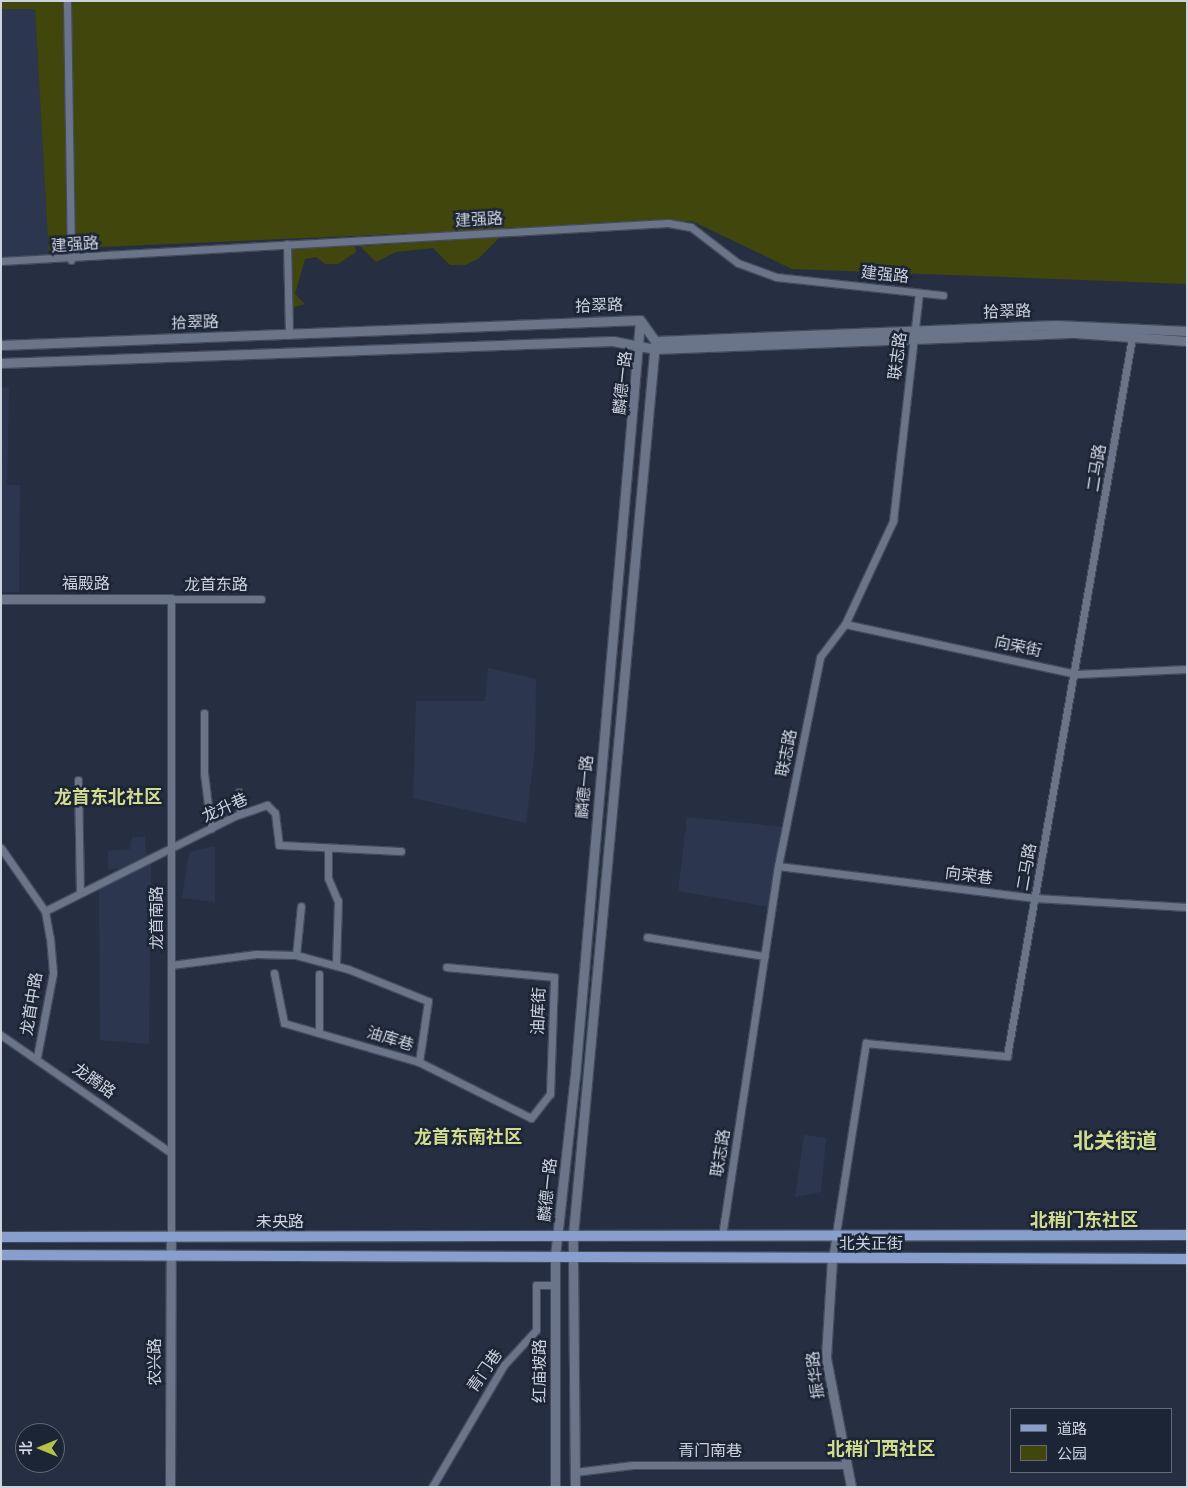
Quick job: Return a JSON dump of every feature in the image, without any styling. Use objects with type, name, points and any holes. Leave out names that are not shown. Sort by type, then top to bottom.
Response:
[{"type":"main road","name":"拾翠路","points":[[1,345],[640,320],[655,345]]},
{"type":"main road","name":"麟德一路","points":[[555,1256],[559,1235],[642,345],[640,320]]},
{"type":"main road","name":"拾翠路","points":[[1,363],[613,341],[655,345],[915,334],[1187,331]]},
{"type":"main road","name":"拾翠路","points":[[1134,332],[1187,341]]},
{"type":"main road","name":"麟德一路","points":[[574,1256],[573,1234],[655,345]]},
{"type":"main road","name":"福殿路","points":[[1,599],[171,599]]},
{"type":"main road","name":"北关正街","points":[[559,1235],[1187,1235]]},
{"type":"main road","name":"未央路","points":[[1,1237],[559,1235]]},
{"type":"main road","name":"农兴路","points":[[170,1237],[170,1487]]},
{"type":"main road","name":"未央路","points":[[1,1255],[555,1256]]},
{"type":"main road","name":"北关正街","points":[[555,1256],[832,1259],[1187,1259]]},
{"type":"main road","name":"红庙坡路","points":[[555,1256],[555,1487]]},
{"type":"main road","points":[[574,1256],[575,1487]]},
{"type":"main road","name":"振华路","points":[[832,1259],[826,1358],[851,1487]]},
{"type":"street","points":[[67,1],[71,260]]},
{"type":"street","name":"建强路","points":[[1,261],[71,260],[287,244],[668,223],[691,227],[738,262],[776,277],[943,295]]},
{"type":"street","points":[[287,244],[289,335]]},
{"type":"street","name":"联志路","points":[[722,1236],[778,866],[820,657],[845,624],[893,521],[919,293]]},
{"type":"street","name":"二马路","points":[[832,1259],[866,1043],[1007,1056],[1076,674],[1134,332]]},
{"type":"street","name":"龙首东路","points":[[171,599],[261,599]]},
{"type":"street","name":"龙首南路","points":[[170,1237],[171,599]]},
{"type":"street","name":"向荣街","points":[[845,624],[1076,674],[1187,669]]},
{"type":"street","points":[[204,713],[204,773],[211,829]]},
{"type":"street","points":[[78,780],[80,893]]},
{"type":"street","points":[[239,792],[240,814]]},
{"type":"street","name":"龙升巷","points":[[45,911],[240,814],[267,805],[275,813],[279,845],[328,849],[401,851]]},
{"type":"street","name":"龙首中路","points":[[1,848],[45,911],[53,973],[37,1057]]},
{"type":"street","points":[[328,849],[328,878],[338,901],[336,964]]},
{"type":"street","name":"向荣巷","points":[[778,866],[1035,898],[1187,906]]},
{"type":"street","points":[[296,955],[301,906]]},
{"type":"street","points":[[647,937],[764,956]]},
{"type":"street","points":[[171,965],[256,954],[296,955],[336,964],[428,1001],[419,1062]]},
{"type":"street","name":"油库街","points":[[446,967],[554,977],[550,1094],[530,1118]]},
{"type":"street","name":"油库巷","points":[[274,973],[282,1022],[419,1062],[530,1118]]},
{"type":"street","points":[[319,974],[319,1034]]},
{"type":"street","name":"龙腾路","points":[[1,1035],[37,1057],[170,1152]]},
{"type":"street","name":"青门巷","points":[[432,1487],[504,1365],[536,1330],[536,1285],[555,1285]]},
{"type":"street","name":"青门南巷","points":[[575,1472],[633,1465],[846,1465]]},
{"type":"shaded area","points":[[35,8],[49,259],[1,259],[1,9]]},
{"type":"shaded area","points":[[9,387],[7,485],[20,485],[19,592],[1,592],[1,388]]},
{"type":"shaded area","points":[[488,668],[536,679],[535,750],[526,823],[413,798],[416,701],[485,701]]},
{"type":"shaded area","points":[[687,817],[782,827],[770,907],[678,891]]},
{"type":"shaded area","points":[[132,837],[145,837],[146,859],[128,868],[108,869],[108,851],[130,849]]},
{"type":"shaded area","points":[[215,846],[215,902],[182,898],[189,852]]},
{"type":"shaded area","points":[[151,862],[149,1044],[100,1040],[99,887]]},
{"type":"shaded area","points":[[804,1135],[826,1138],[821,1192],[795,1197]]},
{"type":"green space","points":[[1,1],[1187,1],[1187,284],[792,269],[692,221],[100,247],[49,259],[35,9],[1,9]]},
{"type":"green space","points":[[500,237],[478,259],[465,265],[450,265],[433,248],[396,252],[376,262],[360,246]]},
{"type":"green space","points":[[355,245],[356,252],[338,264],[325,264],[316,257],[305,259],[295,294],[305,304],[291,308],[290,248]]},
{"type":"district","name":"龙首东北社区","points":[[108,797]]},
{"type":"district","name":"龙首东南社区","points":[[468,1137]]},
{"type":"district","name":"北关街道","points":[[1115,1141]]},
{"type":"district","name":"北稍门东社区","points":[[1084,1220]]},
{"type":"district","name":"北稍门西社区","points":[[881,1449]]}]
